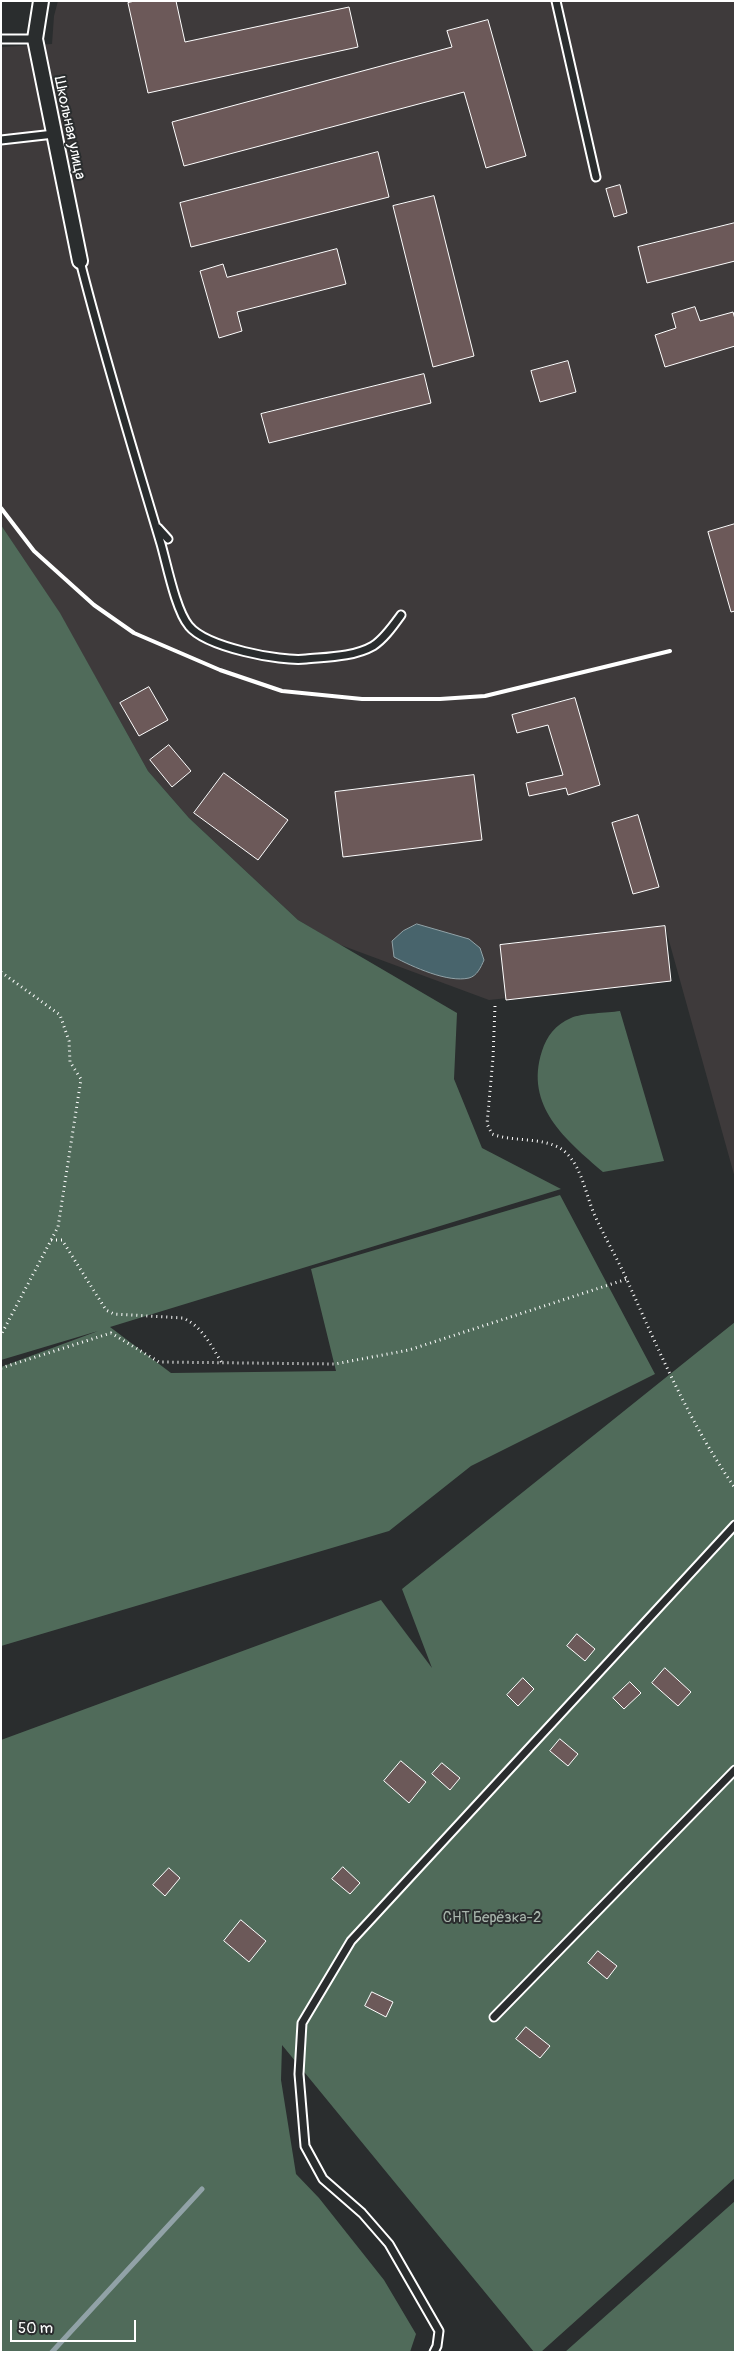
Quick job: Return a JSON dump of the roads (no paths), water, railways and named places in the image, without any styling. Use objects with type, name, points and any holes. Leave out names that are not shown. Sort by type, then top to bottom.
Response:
[{"type":"street","name":"Школьная улица","points":[[41,1],[35,39],[80,261]]},
{"type":"lane","points":[[556,1],[596,176]]},
{"type":"lane","points":[[1,39],[35,39]]},
{"type":"lane","points":[[1,140],[54,134]]},
{"type":"lane","points":[[80,261],[98,334],[182,614],[189,627],[204,637],[248,654],[298,660],[341,656],[373,646],[390,631],[401,616]]},
{"type":"lane","points":[[156,526],[168,539]]},
{"type":"lane","points":[[434,2352],[437,2346],[439,2331],[389,2244],[362,2213],[323,2179],[305,2146],[299,2074],[302,2023],[351,1942],[735,1525]]},
{"type":"lane","points":[[494,2017],[735,1770]]},
{"type":"water","points":[[417,924],[469,939],[480,948],[484,960],[480,968],[472,977],[451,978],[421,969],[394,957],[392,941],[403,931]]},
{"type":"waterway","points":[[52,2352],[202,2189]]},
{"type":"railway","points":[[1,508],[34,551],[94,605],[134,633],[220,670],[282,691],[362,699],[440,699],[485,696],[670,651]]},
{"type":"park label","name":"СНТ Берёзка-2","points":[[492,1918]]}]
